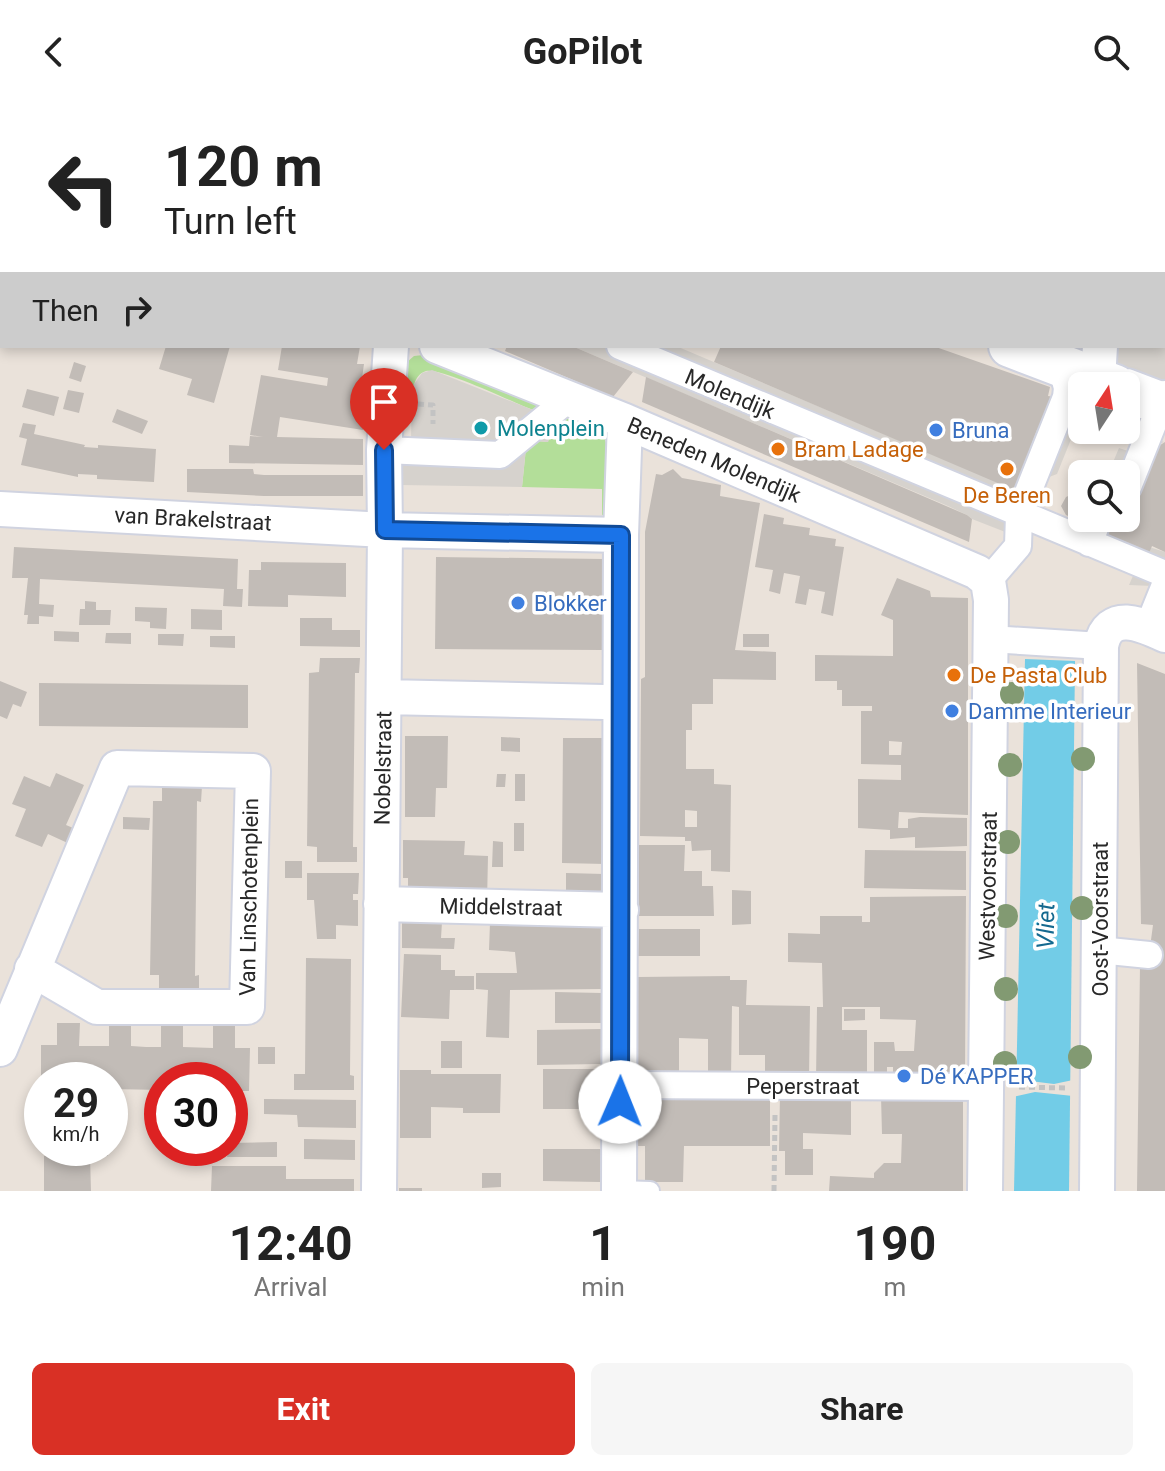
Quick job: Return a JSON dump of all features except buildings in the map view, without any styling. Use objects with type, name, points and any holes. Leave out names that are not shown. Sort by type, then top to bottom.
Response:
[{"type":"street","name":"Nobelstraat","points":[[379,1191],[384,450],[391,348]]},
{"type":"street","name":"Beneden Molendijk","points":[[442,348],[563,399],[625,421],[977,572],[988,581]]},
{"type":"street","name":"Molendijk","points":[[622,348],[642,366],[696,367],[1004,516],[1089,543],[1165,574]]},
{"type":"street","points":[[1014,348],[1068,378]]},
{"type":"street","points":[[988,581],[1018,546],[1004,516],[1068,388]]},
{"type":"street","points":[[384,450],[500,455],[561,405],[563,399]]},
{"type":"street","points":[[619,1191],[621,535],[625,421]]},
{"type":"street","name":"van Brakelstraat","points":[[0,509],[385,530],[621,535]]},
{"type":"street","points":[[1089,543],[1093,532]]},
{"type":"street","name":"Westvoorstraat","points":[[985,1191],[1000,1087],[988,581]]},
{"type":"street","points":[[990,639],[1101,646],[1106,631],[1114,624],[1131,623],[1156,631],[1165,585]]},
{"type":"street","name":"Oost-Voorstraat","points":[[1097,1191],[1101,646]]},
{"type":"street","points":[[384,697],[604,702]]},
{"type":"street","name":"Van Linschotenplein","points":[[0,1049],[32,969],[117,768],[253,771],[247,1007],[97,1007],[32,969]]},
{"type":"street","name":"Middelstraat","points":[[381,904],[621,910]]},
{"type":"street","points":[[1099,950],[1149,955]]},
{"type":"street","name":"Peperstraat","points":[[620,1085],[1000,1087]]},
{"type":"lane","points":[[619,1191],[650,1191]]},
{"type":"path","points":[[774,1191],[775,1086]]},
{"type":"path","points":[[1000,1087],[1073,1088]]},
{"type":"green space","points":[[423,355],[547,403],[540,411],[533,410],[434,371],[422,373],[416,380],[412,404],[402,401],[407,362],[414,356]]},
{"type":"green space","points":[[571,412],[593,423],[608,448],[607,514],[602,515],[602,489],[522,487],[526,448],[535,441],[548,442],[551,427]]},
{"type":"shaded area","points":[[577,348],[681,348],[1014,489],[1037,430],[1042,431],[1054,397],[1068,404],[1069,444],[1057,474],[1049,477],[1037,507],[1068,520],[1068,532],[1102,532],[1165,552],[1165,603],[1153,586],[1129,585],[1136,569],[1038,531],[1030,535],[1013,535]]},
{"type":"shaded area","points":[[1114,348],[1165,348],[1165,392],[1140,380],[1140,372],[1122,372]]},
{"type":"shaded area","name":"Molenplein","points":[[432,370],[540,411],[552,432],[548,442],[535,441],[526,448],[522,487],[401,485],[402,442],[411,442],[412,387],[422,373]]},
{"type":"shaded area","points":[[1140,433],[1164,442],[1156,445],[1140,479],[1140,460],[1114,460],[1119,448],[1131,452],[1135,444],[1140,444]]},
{"type":"water","name":"Vliet","points":[[1025,659],[1075,661],[1069,1191],[1014,1191]]},
{"type":"pier","points":[[1014,1079],[1054,1084],[1073,1080],[1073,1096],[1035,1092],[1013,1097]]},
{"type":"place","name":"Molenplein","points":[[481,428]]},
{"type":"place","name":"Bruna","points":[[936,430]]},
{"type":"place","name":"Bram Ladage","points":[[778,449]]},
{"type":"place","name":"De Beren","points":[[1007,469]]},
{"type":"place","name":"Blokker","points":[[518,603]]},
{"type":"place","name":"De Pasta Club","points":[[954,675]]},
{"type":"place","name":"Damme Interieur","points":[[952,711]]},
{"type":"place","name":"Dé KAPPER","points":[[904,1076]]},
{"type":"route","points":[[384,450],[385,530],[621,535],[620,1102]]}]
